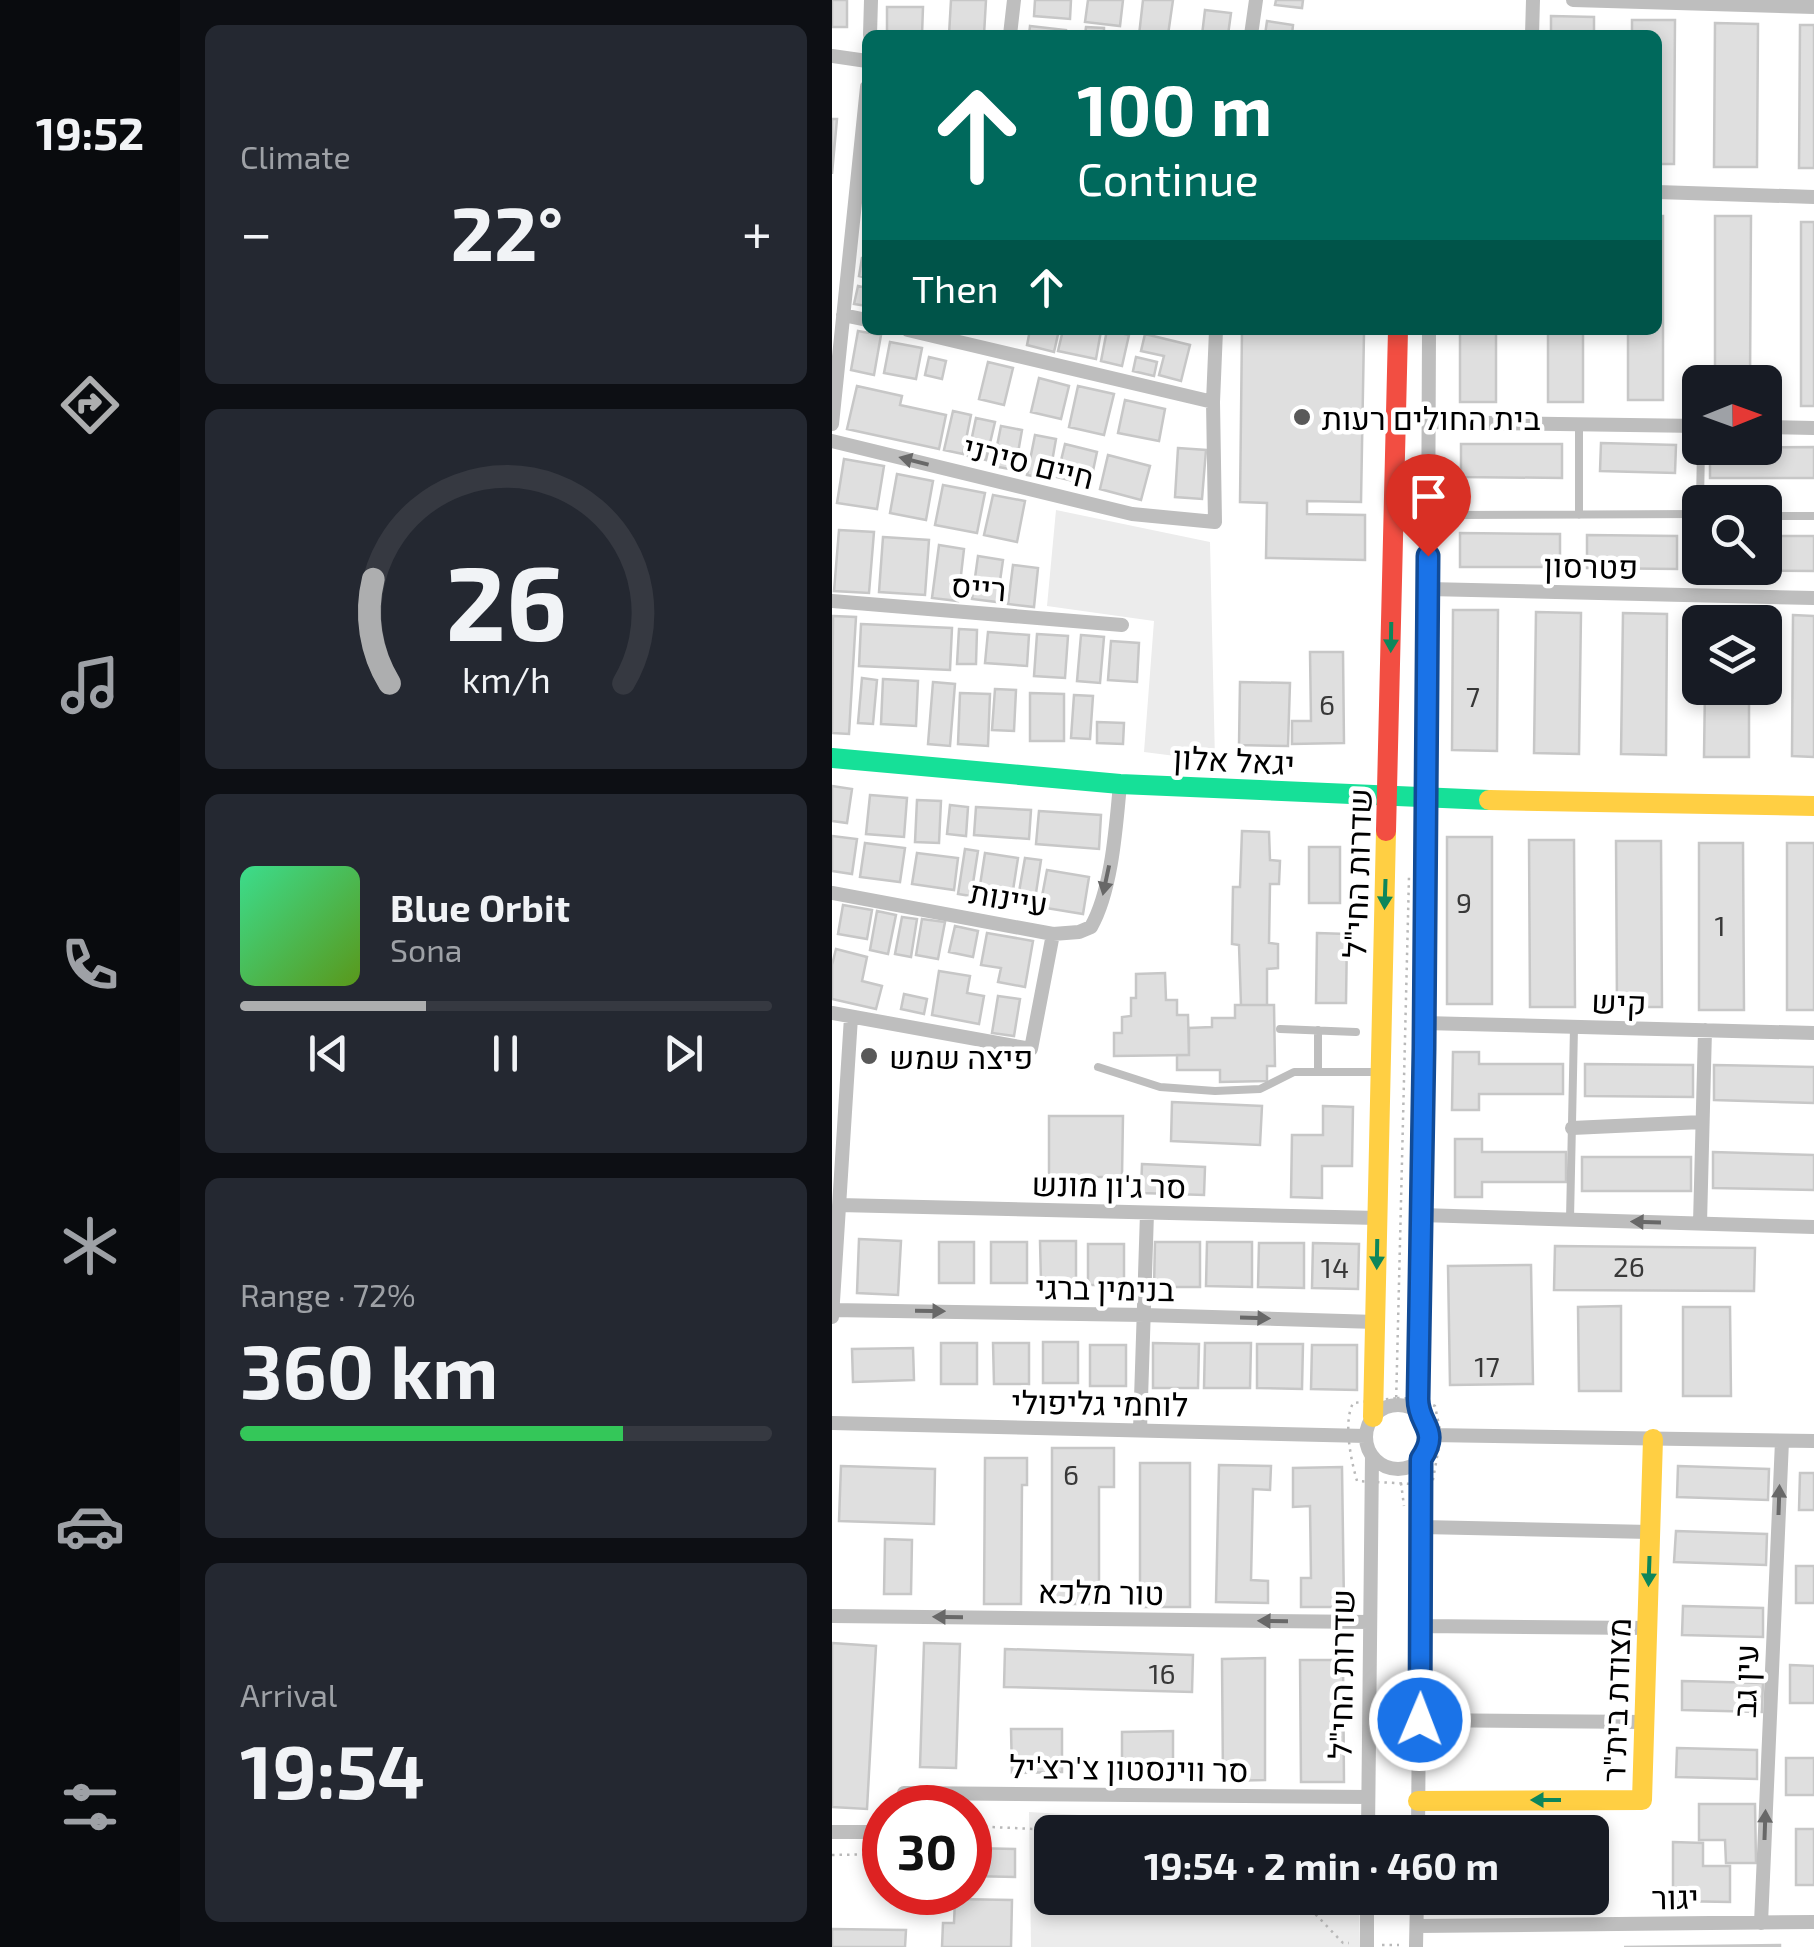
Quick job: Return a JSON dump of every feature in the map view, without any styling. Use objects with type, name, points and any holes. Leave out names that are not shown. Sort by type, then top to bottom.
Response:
[{"type":"street","points":[[870,0],[870,30]]},
{"type":"street","points":[[1011,30],[1014,0]]},
{"type":"street","points":[[1252,30],[1256,0]]},
{"type":"street","points":[[1532,30],[1533,0]]},
{"type":"street","points":[[1574,0],[1814,7]]},
{"type":"street","points":[[832,56],[862,59]]},
{"type":"street","points":[[1662,192],[1814,196]]},
{"type":"street","points":[[832,424],[861,196]]},
{"type":"street","points":[[843,315],[862,319]]},
{"type":"street","points":[[929,335],[1213,402],[1216,335]]},
{"type":"street","name":"שדרות החי\"ל","points":[[1365,1422],[1376,1322],[1398,335]]},
{"type":"street","name":"שדרות החי\"ל","points":[[1418,1406],[1430,335]]},
{"type":"street","name":"חיים סירני","points":[[832,442],[1132,514],[1215,522],[1213,402]]},
{"type":"street","points":[[1429,422],[1682,426]]},
{"type":"street","points":[[1782,427],[1814,428]]},
{"type":"street","name":"פטרסון","points":[[1428,589],[1814,598]]},
{"type":"street","name":"רייס","points":[[832,601],[1122,625]]},
{"type":"street","name":"יגאל אלון","points":[[832,758],[1120,784],[1427,799],[1814,806]]},
{"type":"street","name":"עיינות","points":[[832,893],[1054,934],[1091,928],[1115,838],[1120,784]]},
{"type":"street","points":[[832,1013],[1031,1049],[1054,934]]},
{"type":"street","points":[[832,1314],[851,1016]]},
{"type":"street","name":"קיש","points":[[1424,1023],[1814,1033]]},
{"type":"street","points":[[1700,1223],[1704,1030]]},
{"type":"street","points":[[1572,1128],[1702,1122]]},
{"type":"street","name":"סר ג'ון מונש","points":[[839,1206],[1378,1218]]},
{"type":"street","points":[[1140,1430],[1147,1213]]},
{"type":"street","points":[[1421,1215],[1814,1227]]},
{"type":"street","name":"בנימין ברגי","points":[[832,1314],[1144,1315],[1376,1322]]},
{"type":"street","points":[[1397,1401],[1405,1406],[1418,1406],[1435,1435],[1421,1459],[1408,1467],[1389,1468],[1372,1456],[1366,1444],[1365,1422],[1397,1401]]},
{"type":"street","name":"לוחמי גליפולי","points":[[832,1423],[1140,1430],[1365,1422]]},
{"type":"street","points":[[1435,1435],[1814,1441]]},
{"type":"street","name":"מצודת בית\"ר","points":[[1418,1801],[1642,1800],[1653,1438]]},
{"type":"street","name":"עין גב","points":[[1761,1922],[1782,1441]]},
{"type":"street","name":"שדרות החי\"ל","points":[[1368,1815],[1372,1456]]},
{"type":"street","points":[[1418,1815],[1421,1459]]},
{"type":"street","points":[[1422,1527],[1650,1532]]},
{"type":"street","name":"טור מלכא","points":[[832,1616],[1370,1622]]},
{"type":"street","points":[[1420,1626],[1647,1628]]},
{"type":"street","points":[[1420,1720],[1644,1722]]},
{"type":"street","name":"סר ווינסטון צ'רצ'יל","points":[[992,1794],[1368,1797]]},
{"type":"street","points":[[832,1832],[862,1832]]},
{"type":"street","points":[[1367,1915],[1367,1946]]},
{"type":"street","points":[[1409,1946],[1416,1915]]},
{"type":"street","name":"יגור","points":[[1416,1926],[1814,1922]]},
{"type":"lane","points":[[1579,424],[1579,515]]},
{"type":"lane","points":[[1449,515],[1682,514]]},
{"type":"lane","points":[[1782,516],[1814,516]]},
{"type":"lane","points":[[1570,1219],[1574,1027]]},
{"type":"lane","points":[[1280,1029],[1356,1032]]},
{"type":"lane","points":[[1318,1030],[1318,1071]]},
{"type":"lane","points":[[1098,1067],[1160,1087],[1215,1091],[1260,1089],[1294,1072],[1380,1072]]},
{"type":"path","points":[[1397,1401],[1409,876]]},
{"type":"path","points":[[1397,1401],[1435,1406],[1432,1485],[1357,1481],[1350,1456],[1365,1422],[1397,1401]]},
{"type":"path","points":[[992,1827],[1034,1829]]},
{"type":"path","points":[[832,1854],[862,1854]]},
{"type":"path","points":[[1316,1915],[1342,1942],[1409,1946]]},
{"type":"shaded area","points":[[1056,510],[1210,542],[1215,761],[1144,752],[1154,621],[1047,606]]},
{"type":"shaded area","points":[[1029,1812],[1080,1815],[1034,1815],[1034,1915],[1359,1915],[1360,1947],[1031,1947]]},
{"type":"building","points":[[832,0],[847,0],[847,27],[832,27]]},
{"type":"building","points":[[951,0],[986,0],[984,30],[949,30]]},
{"type":"building","points":[[1035,0],[1071,0],[1070,19],[1034,16]]},
{"type":"building","points":[[1088,0],[1123,0],[1120,26],[1085,22]]},
{"type":"building","points":[[1143,0],[1173,0],[1169,30],[1140,30]]},
{"type":"building","points":[[1276,0],[1303,0],[1302,8],[1275,5]]},
{"type":"building","points":[[887,7],[923,7],[922,30],[887,30]]},
{"type":"building","points":[[1205,10],[1231,13],[1229,30],[1203,30]]},
{"type":"building","points":[[1551,16],[1594,17],[1594,30],[1551,30]]},
{"type":"building","points":[[1632,20],[1675,20],[1674,164],[1662,164],[1662,30],[1632,30]]},
{"type":"building","points":[[1267,21],[1293,25],[1292,30],[1266,30]]},
{"type":"building","points":[[1715,23],[1758,24],[1757,167],[1714,167]]},
{"type":"building","points":[[1800,25],[1814,25],[1814,168],[1799,168]]},
{"type":"building","points":[[1030,26],[1066,30],[1030,30]]},
{"type":"building","points":[[832,119],[837,119],[832,174]]},
{"type":"building","points":[[1663,216],[1663,400],[1628,400],[1628,335],[1662,335]]},
{"type":"building","points":[[1715,216],[1751,216],[1750,365],[1715,365]]},
{"type":"building","points":[[1801,222],[1814,222],[1814,406],[1801,406]]},
{"type":"building","points":[[858,286],[862,287],[862,305],[854,304]]},
{"type":"building","points":[[858,331],[862,335],[881,335],[874,375],[851,370]]},
{"type":"building","points":[[1029,335],[1058,335],[1054,352],[1027,345]]},
{"type":"building","points":[[1062,335],[1100,335],[1096,359],[1058,351]]},
{"type":"building","points":[[1106,335],[1129,335],[1122,366],[1101,361]]},
{"type":"building","points":[[1145,335],[1190,345],[1181,381],[1159,375],[1164,356],[1141,351]]},
{"type":"building","name":"בית החולים רעות","points":[[1242,335],[1364,335],[1361,502],[1307,501],[1307,514],[1365,515],[1365,560],[1266,558],[1267,503],[1240,502]]},
{"type":"building","points":[[1460,335],[1496,335],[1496,402],[1460,402]]},
{"type":"building","points":[[1548,335],[1583,335],[1583,402],[1548,402]]},
{"type":"building","points":[[890,342],[922,348],[916,379],[884,373]]},
{"type":"building","points":[[929,357],[946,361],[942,379],[925,375]]},
{"type":"building","points":[[1136,357],[1157,362],[1154,376],[1133,371]]},
{"type":"building","points":[[988,362],[1013,368],[1004,405],[979,399]]},
{"type":"building","points":[[1039,378],[1069,386],[1061,419],[1031,412]]},
{"type":"building","points":[[857,386],[902,396],[900,405],[946,415],[939,449],[847,429]]},
{"type":"building","points":[[1078,386],[1114,394],[1104,435],[1069,427]]},
{"type":"building","points":[[1125,400],[1165,409],[1159,441],[1118,433]]},
{"type":"building","points":[[953,411],[971,415],[963,454],[944,450]]},
{"type":"building","points":[[976,418],[995,422],[986,460],[968,456]]},
{"type":"building","points":[[1001,426],[1022,430],[1015,470],[993,466]]},
{"type":"building","points":[[1035,435],[1056,439],[1049,479],[1027,475]]},
{"type":"building","points":[[1601,443],[1676,445],[1675,473],[1600,471]]},
{"type":"building","points":[[1065,444],[1097,452],[1090,485],[1057,477]]},
{"type":"building","points":[[1461,444],[1562,444],[1562,478],[1461,477]]},
{"type":"building","points":[[1782,447],[1814,447],[1814,478],[1710,478],[1710,465],[1782,465]]},
{"type":"building","points":[[1178,448],[1206,450],[1202,499],[1175,497]]},
{"type":"building","points":[[1108,455],[1150,466],[1141,500],[1100,489]]},
{"type":"building","points":[[844,459],[884,466],[877,509],[837,503]]},
{"type":"building","points":[[897,474],[933,481],[926,520],[890,513]]},
{"type":"building","points":[[943,485],[985,493],[977,533],[935,525]]},
{"type":"building","points":[[993,495],[1025,501],[1017,542],[984,535]]},
{"type":"building","points":[[839,530],[874,532],[869,593],[834,591]]},
{"type":"building","points":[[1460,533],[1560,534],[1560,567],[1460,567]]},
{"type":"building","points":[[1587,535],[1677,536],[1677,569],[1587,568]]},
{"type":"building","points":[[1782,536],[1814,536],[1814,571],[1782,571]]},
{"type":"building","points":[[883,537],[929,540],[925,595],[879,592]]},
{"type":"building","points":[[939,545],[964,549],[958,601],[932,598]]},
{"type":"building","points":[[978,556],[1003,560],[997,602],[972,599]]},
{"type":"building","points":[[1013,565],[1038,568],[1034,607],[1008,604]]},
{"type":"building","points":[[1453,610],[1498,610],[1497,751],[1452,750]]},
{"type":"building","points":[[1536,612],[1581,613],[1579,754],[1534,753]]},
{"type":"building","points":[[1623,613],[1667,614],[1666,755],[1621,754]]},
{"type":"building","points":[[1793,615],[1814,616],[1814,757],[1792,756]]},
{"type":"building","points":[[833,616],[856,617],[849,734],[832,733]]},
{"type":"building","points":[[861,624],[952,628],[950,670],[859,666]]},
{"type":"building","points":[[959,629],[977,630],[976,664],[957,664]]},
{"type":"building","points":[[988,632],[1029,635],[1027,666],[985,663]]},
{"type":"building","points":[[1037,634],[1068,636],[1065,678],[1034,676]]},
{"type":"building","points":[[1081,635],[1104,637],[1100,683],[1077,681]]},
{"type":"building","points":[[1111,641],[1139,643],[1137,682],[1108,680]]},
{"type":"building","points":[[1310,652],[1343,652],[1344,743],[1292,744],[1292,721],[1311,721]]},
{"type":"building","points":[[862,678],[877,680],[873,724],[858,723]]},
{"type":"building","points":[[883,679],[918,681],[916,726],[881,724]]},
{"type":"building","points":[[933,682],[955,684],[950,746],[928,744]]},
{"type":"building","points":[[1240,682],[1290,683],[1288,746],[1239,745]]},
{"type":"building","points":[[995,689],[1016,690],[1014,731],[992,730]]},
{"type":"building","points":[[960,693],[990,694],[988,746],[958,744]]},
{"type":"building","points":[[1030,693],[1064,694],[1064,741],[1030,741]]},
{"type":"building","points":[[1074,695],[1093,696],[1090,739],[1071,738]]},
{"type":"building","points":[[1705,705],[1749,705],[1749,757],[1704,757]]},
{"type":"building","points":[[1097,722],[1124,723],[1123,744],[1097,743]]},
{"type":"building","points":[[832,786],[852,789],[847,823],[832,821]]},
{"type":"building","points":[[870,795],[907,798],[904,837],[866,834]]},
{"type":"building","points":[[917,800],[941,801],[939,843],[915,842]]},
{"type":"building","points":[[950,805],[968,807],[966,836],[947,834]]},
{"type":"building","points":[[976,807],[1031,810],[1029,839],[974,835]]},
{"type":"building","points":[[1039,811],[1101,815],[1099,849],[1036,844]]},
{"type":"building","points":[[1242,831],[1269,832],[1270,860],[1280,861],[1279,884],[1270,884],[1269,943],[1278,944],[1278,968],[1267,969],[1267,1005],[1241,1005],[1239,945],[1232,944],[1233,887],[1240,887]]},
{"type":"building","points":[[832,836],[857,839],[852,874],[832,871]]},
{"type":"building","points":[[1447,837],[1492,837],[1492,1004],[1447,1004]]},
{"type":"building","points":[[1529,840],[1574,840],[1575,1007],[1530,1007]]},
{"type":"building","points":[[1616,841],[1661,841],[1662,1007],[1617,1007]]},
{"type":"building","points":[[865,843],[905,848],[900,882],[860,877]]},
{"type":"building","points":[[1699,843],[1743,843],[1744,1010],[1699,1010]]},
{"type":"building","points":[[1787,843],[1814,843],[1814,1010],[1787,1010]]},
{"type":"building","points":[[1309,847],[1340,847],[1340,903],[1309,903]]},
{"type":"building","points":[[965,849],[978,851],[971,896],[958,894]]},
{"type":"building","points":[[917,853],[958,858],[954,890],[912,884]]},
{"type":"building","points":[[985,853],[1018,858],[1011,903],[978,898]]},
{"type":"building","points":[[1025,858],[1041,860],[1034,906],[1017,903]]},
{"type":"building","points":[[1047,870],[1089,877],[1083,914],[1040,907]]},
{"type":"building","points":[[843,905],[872,910],[867,939],[838,934]]},
{"type":"building","points":[[877,911],[896,915],[888,954],[870,950]]},
{"type":"building","points":[[902,917],[917,919],[911,957],[895,954]]},
{"type":"building","points":[[922,919],[945,922],[938,959],[916,955]]},
{"type":"building","points":[[955,926],[978,931],[973,957],[949,952]]},
{"type":"building","points":[[987,933],[1033,941],[1025,987],[998,982],[1001,968],[981,965]]},
{"type":"building","points":[[1317,933],[1347,934],[1346,1003],[1316,1003]]},
{"type":"building","points":[[836,949],[867,957],[862,981],[882,986],[876,1009],[832,999]]},
{"type":"building","points":[[939,971],[970,976],[967,993],[984,996],[979,1024],[932,1015]]},
{"type":"building","points":[[1165,973],[1166,1000],[1177,1000],[1177,1015],[1188,1015],[1189,1055],[1114,1056],[1114,1033],[1122,1033],[1122,1017],[1131,1016],[1131,998],[1136,998],[1136,974]]},
{"type":"building","points":[[904,994],[927,999],[924,1014],[901,1009]]},
{"type":"building","points":[[998,996],[1020,999],[1014,1036],[992,1033]]},
{"type":"building","points":[[1235,1005],[1274,1005],[1275,1066],[1267,1066],[1267,1081],[1220,1082],[1220,1070],[1177,1070],[1177,1055],[1189,1055],[1189,1028],[1212,1027],[1212,1018],[1235,1018]]},
{"type":"building","points":[[1453,1052],[1479,1052],[1479,1064],[1563,1064],[1563,1094],[1479,1094],[1479,1110],[1452,1110]]},
{"type":"building","points":[[1585,1064],[1693,1065],[1693,1097],[1585,1096]]},
{"type":"building","points":[[1714,1065],[1814,1067],[1814,1103],[1714,1100]]},
{"type":"building","points":[[1172,1102],[1262,1106],[1260,1145],[1171,1141]]},
{"type":"building","points":[[1323,1106],[1353,1107],[1352,1166],[1322,1166],[1322,1198],[1291,1197],[1292,1135],[1323,1135]]},
{"type":"building","points":[[1049,1116],[1123,1116],[1122,1177],[1049,1177]]},
{"type":"building","points":[[1455,1139],[1482,1139],[1482,1152],[1566,1152],[1566,1182],[1482,1182],[1482,1197],[1455,1197]]},
{"type":"building","points":[[1713,1152],[1814,1155],[1814,1190],[1713,1188]]},
{"type":"building","points":[[1582,1157],[1691,1157],[1691,1191],[1582,1191]]},
{"type":"building","points":[[1142,1164],[1205,1167],[1204,1195],[1141,1193]]},
{"type":"building","points":[[859,1239],[901,1241],[898,1295],[857,1293]]},
{"type":"building","points":[[1040,1241],[1076,1241],[1076,1282],[1041,1282]]},
{"type":"building","points":[[939,1242],[974,1242],[974,1283],[939,1283]]},
{"type":"building","points":[[991,1242],[1027,1242],[1027,1283],[991,1283]]},
{"type":"building","points":[[1155,1242],[1200,1242],[1200,1287],[1154,1287]]},
{"type":"building","points":[[1207,1242],[1252,1242],[1252,1287],[1206,1286]]},
{"type":"building","points":[[1259,1243],[1304,1243],[1304,1288],[1258,1287]]},
{"type":"building","points":[[1313,1243],[1359,1244],[1358,1289],[1312,1288]]},
{"type":"building","points":[[1088,1244],[1124,1244],[1124,1285],[1088,1285]]},
{"type":"building","points":[[1555,1246],[1755,1248],[1754,1291],[1554,1290]]},
{"type":"building","points":[[1531,1265],[1533,1384],[1450,1385],[1448,1266]]},
{"type":"building","points":[[1621,1306],[1621,1391],[1579,1391],[1578,1307]]},
{"type":"building","points":[[1683,1307],[1730,1307],[1731,1396],[1683,1396]]},
{"type":"building","points":[[1043,1342],[1078,1342],[1078,1383],[1043,1383]]},
{"type":"building","points":[[941,1343],[977,1343],[977,1384],[941,1384]]},
{"type":"building","points":[[993,1343],[1029,1343],[1029,1384],[994,1384]]},
{"type":"building","points":[[1153,1343],[1199,1344],[1198,1388],[1153,1388]]},
{"type":"building","points":[[1205,1343],[1251,1343],[1250,1388],[1204,1388]]},
{"type":"building","points":[[1257,1344],[1303,1344],[1302,1389],[1257,1388]]},
{"type":"building","points":[[1090,1345],[1126,1345],[1126,1386],[1090,1386]]},
{"type":"building","points":[[1312,1345],[1357,1345],[1357,1390],[1311,1389]]},
{"type":"building","points":[[913,1348],[914,1380],[853,1382],[852,1349]]},
{"type":"building","points":[[1052,1448],[1114,1448],[1114,1487],[1099,1487],[1099,1604],[1052,1604]]},
{"type":"building","points":[[985,1458],[1027,1458],[1027,1485],[1022,1485],[1021,1604],[984,1604]]},
{"type":"building","points":[[1140,1463],[1190,1463],[1190,1607],[1140,1607]]},
{"type":"building","points":[[1219,1465],[1271,1466],[1270,1490],[1253,1489],[1251,1580],[1268,1581],[1268,1603],[1216,1602]]},
{"type":"building","points":[[841,1466],[935,1469],[934,1524],[839,1521]]},
{"type":"building","points":[[1678,1466],[1769,1469],[1768,1500],[1677,1497]]},
{"type":"building","points":[[1342,1467],[1344,1607],[1301,1607],[1301,1578],[1311,1578],[1310,1506],[1293,1507],[1293,1468]]},
{"type":"building","points":[[1800,1473],[1814,1473],[1814,1510],[1799,1510]]},
{"type":"building","points":[[1676,1531],[1767,1534],[1766,1565],[1674,1562]]},
{"type":"building","points":[[885,1539],[912,1540],[911,1594],[884,1594]]},
{"type":"building","points":[[1796,1566],[1814,1566],[1814,1603],[1796,1603]]},
{"type":"building","points":[[1683,1606],[1763,1608],[1763,1637],[1682,1635]]},
{"type":"building","points":[[832,1643],[876,1646],[868,1785],[862,1785],[862,1809],[832,1807]]},
{"type":"building","points":[[924,1643],[960,1644],[956,1768],[920,1767]]},
{"type":"building","points":[[1005,1649],[1193,1655],[1192,1692],[1004,1687]]},
{"type":"building","points":[[1265,1658],[1265,1780],[1223,1781],[1222,1659]]},
{"type":"building","points":[[1300,1660],[1343,1660],[1344,1782],[1301,1782]]},
{"type":"building","points":[[1790,1665],[1814,1666],[1814,1703],[1790,1703]]},
{"type":"building","points":[[1682,1681],[1763,1683],[1762,1712],[1682,1710]]},
{"type":"building","points":[[1011,1729],[1062,1729],[1062,1772],[1012,1773]]},
{"type":"building","points":[[1173,1731],[1173,1775],[1122,1775],[1122,1732]]},
{"type":"building","points":[[1677,1748],[1757,1750],[1757,1779],[1676,1777]]},
{"type":"building","points":[[1786,1758],[1814,1758],[1814,1795],[1786,1795]]},
{"type":"building","points":[[1699,1804],[1755,1804],[1756,1863],[1726,1863],[1725,1840],[1699,1840]]},
{"type":"building","points":[[1796,1829],[1814,1829],[1814,1885],[1796,1885]]},
{"type":"building","points":[[1673,1842],[1703,1843],[1703,1866],[1730,1866],[1730,1902],[1673,1901]]},
{"type":"building","points":[[992,1848],[1015,1849],[1015,1877],[992,1876]]},
{"type":"building","points":[[992,1900],[1012,1900],[1011,1947],[942,1947],[943,1923],[954,1923],[954,1915],[992,1915]]},
{"type":"building","points":[[832,1929],[906,1930],[905,1947],[832,1947]]},
{"type":"building","points":[[1780,1945],[1780,1947],[1624,1947]]},
{"type":"traffic: fast","points":[[832,758],[1120,784],[1489,800]]},
{"type":"traffic: slow","points":[[1489,800],[1814,806]]},
{"type":"traffic: slow","points":[[1373,1417],[1386,831]]},
{"type":"traffic: slow","points":[[1418,1801],[1642,1800],[1653,1439]]},
{"type":"traffic: jam","points":[[1386,831],[1398,335]]},
{"type":"place","name":"בית החולים רעות","points":[[1302,417]]},
{"type":"place","name":"פיצה שמש","points":[[869,1056]]},
{"type":"route","points":[[1420,1720],[1421,1459],[1428,1449],[1430,1435],[1418,1412],[1428,556]]}]
